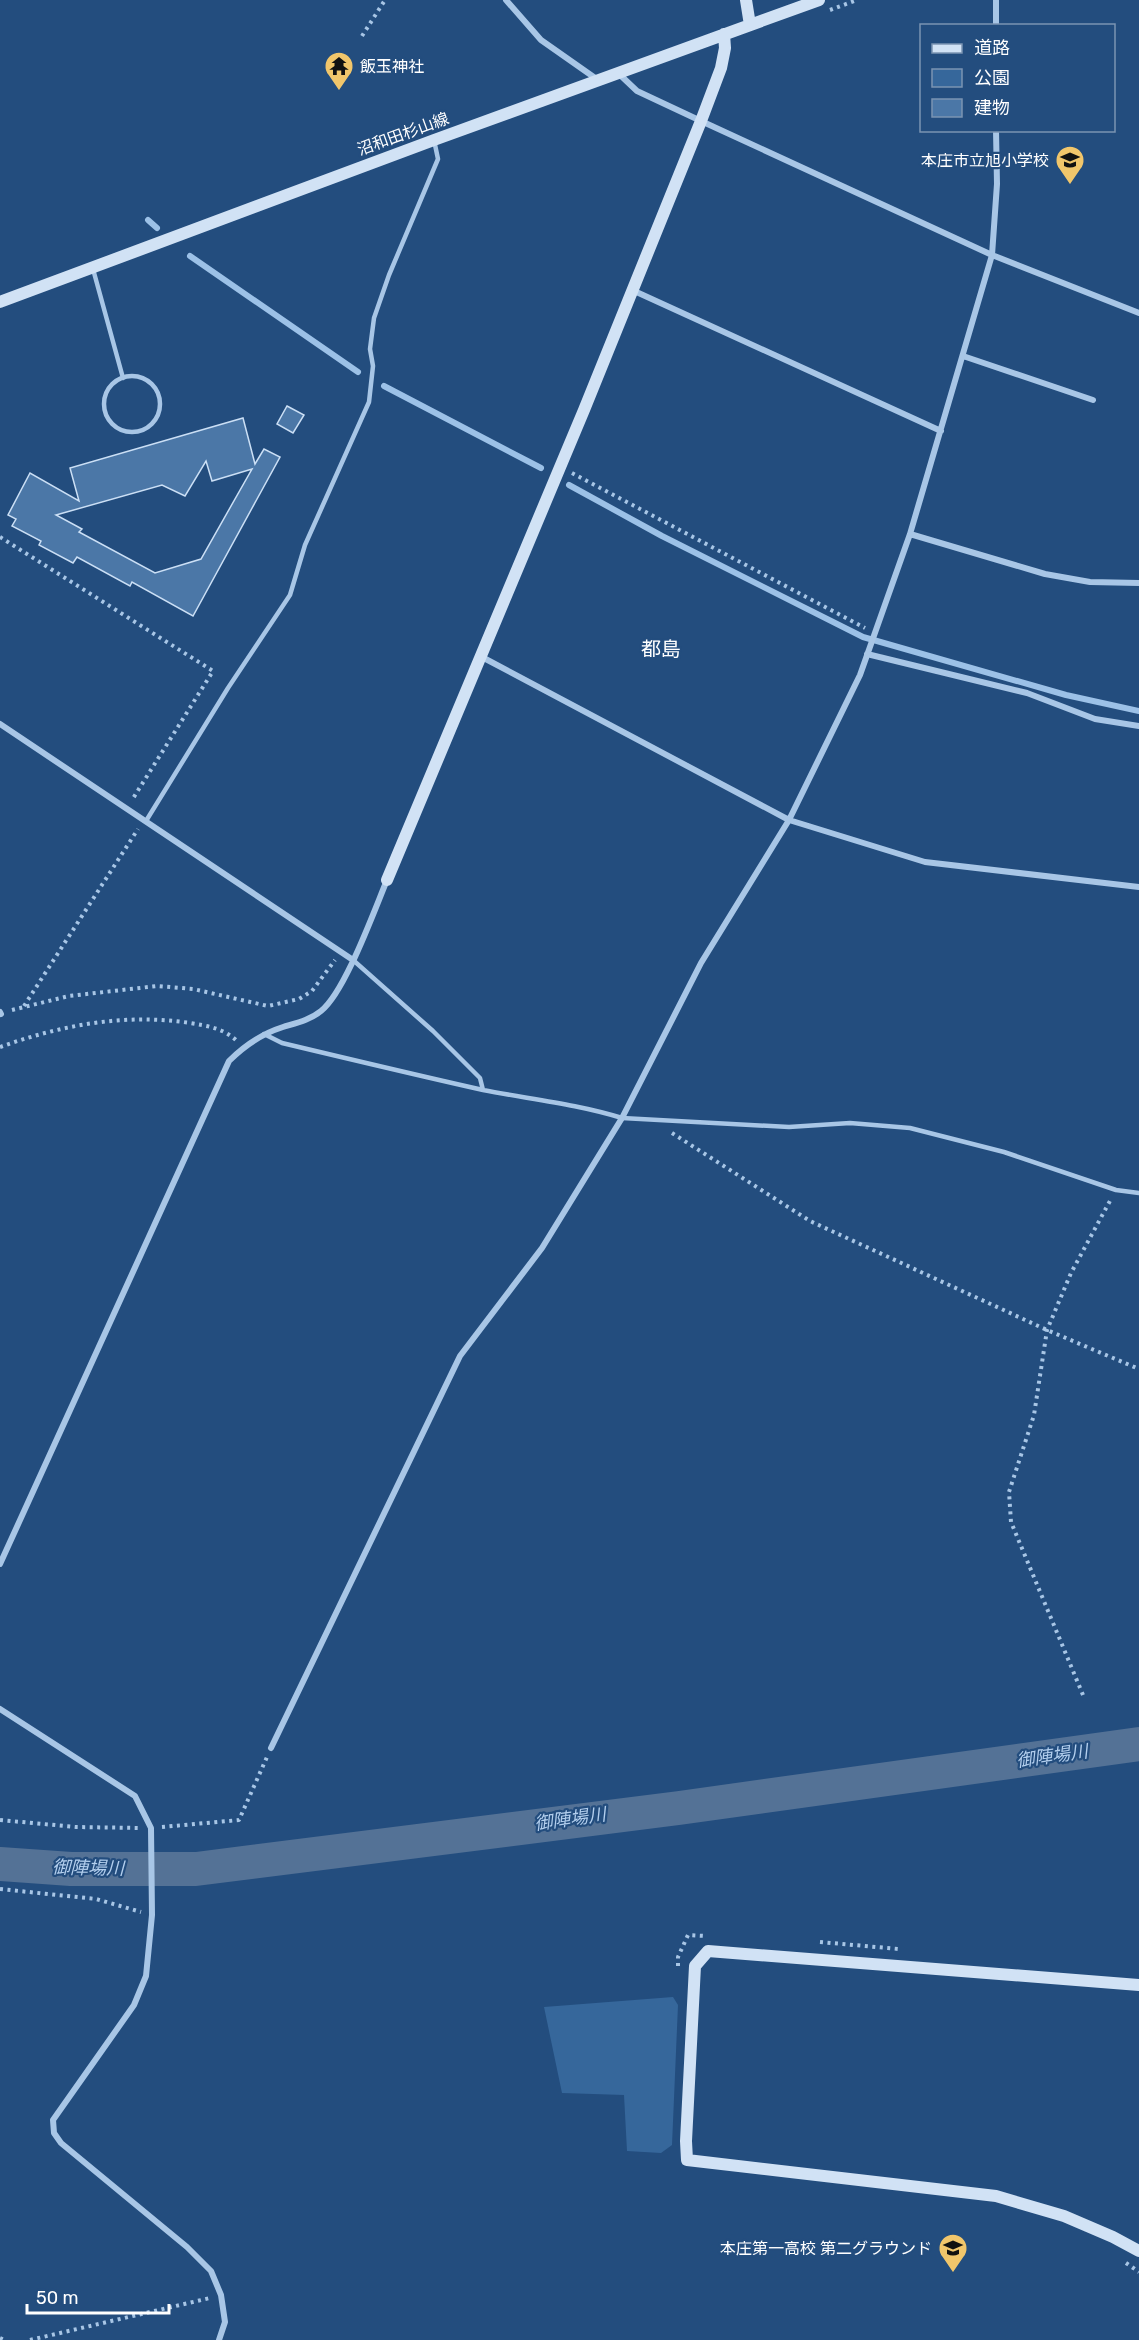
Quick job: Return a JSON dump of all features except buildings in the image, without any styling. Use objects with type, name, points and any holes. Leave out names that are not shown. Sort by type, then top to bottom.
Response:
[{"type":"street","points":[[506,0],[541,40],[598,80]]},
{"type":"street","points":[[746,0],[750,25]]},
{"type":"street","name":"沼和田杉山線","points":[[0,302],[434,140],[819,0]]},
{"type":"street","points":[[996,0],[996,24]]},
{"type":"street","points":[[0,1564],[230,1061],[243,1047],[264,1034],[304,1020],[322,1010],[333,997],[353,960],[560,466],[701,121],[721,68],[725,48],[724,34]]},
{"type":"street","points":[[618,73],[637,91],[701,121],[992,255],[1139,313]]},
{"type":"street","points":[[271,1748],[460,1356],[542,1248],[622,1118],[701,963],[789,820],[860,675],[910,534],[992,255],[997,184],[996,132]]},
{"type":"street","points":[[632,290],[941,431]]},
{"type":"street","points":[[963,356],[1093,400]]},
{"type":"street","points":[[910,534],[1045,574],[1090,582],[1139,583]]},
{"type":"street","points":[[867,654],[1027,693],[1095,719],[1139,726]]},
{"type":"street","points":[[480,656],[789,820],[925,862],[1139,887]]},
{"type":"street","points":[[0,724],[353,960]]},
{"type":"street","points":[[0,1709],[135,1796],[151,1828],[152,1915],[146,1976],[134,2005],[53,2120],[54,2133],[61,2143],[187,2247],[211,2271],[221,2295],[225,2322],[219,2340]]},
{"type":"street","points":[[1139,1985],[708,1951],[695,1966],[686,2140],[687,2160],[996,2196],[1064,2216],[1139,2251]]},
{"type":"lane","points":[[146,821],[295,585],[305,545],[369,402],[373,366],[370,349],[374,318],[389,275],[438,159],[434,140]]},
{"type":"lane","points":[[93,269],[123,378]]},
{"type":"lane","points":[[123,378],[142,378],[156,389],[160,408],[152,425],[144,430],[126,432],[110,423],[106,415],[104,397],[108,389],[123,378]]},
{"type":"lane","points":[[353,960],[433,1031],[480,1078],[483,1090]]},
{"type":"lane","points":[[264,1034],[273,1040],[293,1046],[483,1090],[598,1111],[622,1118],[789,1127],[850,1123],[910,1128],[1004,1152],[1116,1190],[1139,1193]]},
{"type":"path","points":[[362,36],[385,0]]},
{"type":"path","points":[[560,466],[874,633]]},
{"type":"path","points":[[0,537],[213,671],[126,808]]},
{"type":"path","points":[[146,821],[136,831],[23,1007],[69,996],[157,986],[193,989],[268,1006],[299,999],[312,991],[341,952]]},
{"type":"path","points":[[0,1047],[31,1036],[75,1026],[106,1020],[141,1019],[174,1021],[223,1030],[243,1047]]},
{"type":"path","points":[[652,1119],[810,1221],[1047,1330],[1139,1369]]},
{"type":"path","points":[[1083,1695],[1011,1522],[1009,1492],[1034,1415],[1047,1330],[1071,1273],[1116,1190]]},
{"type":"path","points":[[0,1820],[76,1827],[151,1828],[239,1820],[271,1748]]},
{"type":"path","points":[[0,1889],[96,1899],[152,1915]]},
{"type":"path","points":[[678,1968],[678,1957],[688,1935],[711,1937]]},
{"type":"path","points":[[818,1942],[901,1949]]},
{"type":"path","points":[[1121,2259],[1139,2272]]},
{"type":"path","points":[[30,2340],[221,2295]]},
{"type":"green space","points":[[673,1997],[678,2005],[672,2145],[661,2153],[627,2151],[624,2095],[562,2093],[544,2007]]},
{"type":"waterway","points":[[148,220],[157,228]]},
{"type":"waterway","points":[[190,256],[358,372]]},
{"type":"waterway","points":[[384,386],[541,468]]},
{"type":"waterway","points":[[569,485],[662,536],[863,637],[1066,695],[1139,711]]},
{"type":"waterway","name":"御陣場川","points":[[0,1864],[71,1869],[196,1869],[679,1808],[1139,1744]]},
{"type":"place","name":"飯玉神社","points":[[339,92]]},
{"type":"place","name":"本庄市立旭小学校","points":[[1070,186]]},
{"type":"place","name":"本庄第一高校 第二グラウンド","points":[[953,2274]]},
{"type":"district","name":"都島","points":[[661,649]]}]
